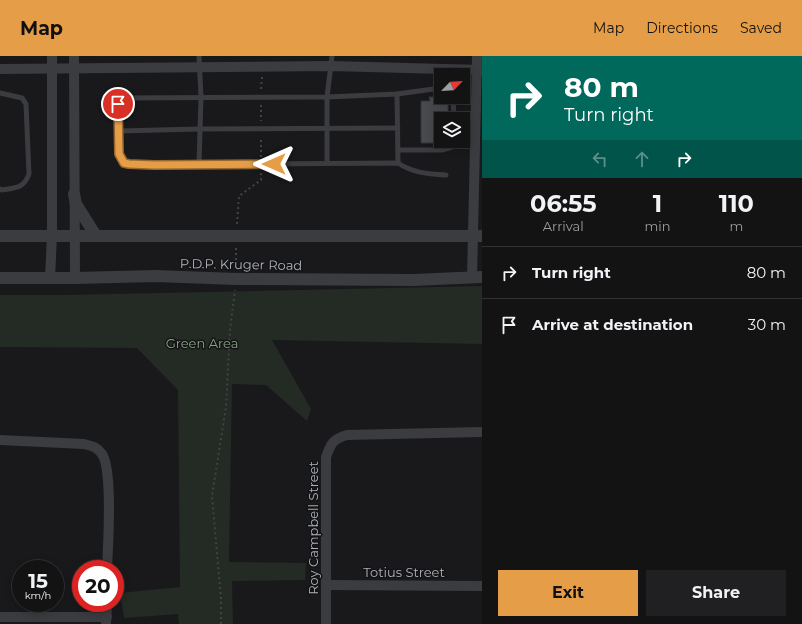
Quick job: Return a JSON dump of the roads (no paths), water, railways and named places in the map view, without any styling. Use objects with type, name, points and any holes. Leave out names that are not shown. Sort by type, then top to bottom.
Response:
[{"type":"street","points":[[50,279],[52,236],[52,56]]},
{"type":"street","points":[[74,56],[75,278]]},
{"type":"street","points":[[477,56],[479,70],[477,278]]},
{"type":"street","points":[[0,70],[199,67],[262,68],[331,61],[479,70]]},
{"type":"street","points":[[74,194],[76,204],[96,236]]},
{"type":"street","points":[[0,236],[478,236]]},
{"type":"street","name":"P.D.P. Kruger Road","points":[[0,278],[50,279],[155,276],[237,279],[413,280],[477,278]]},
{"type":"street","name":"Roy Campbell Street","points":[[326,624],[326,457],[331,444],[338,438],[347,435],[482,432]]},
{"type":"street","points":[[0,440],[84,444],[95,446],[102,453],[107,463],[109,482],[107,560]]},
{"type":"street","name":"Totius Street","points":[[326,585],[482,586]]},
{"type":"street","points":[[0,617],[106,620]]},
{"type":"lane","points":[[199,56],[201,98],[199,164]]},
{"type":"lane","points":[[327,163],[327,97],[331,61]]},
{"type":"lane","points":[[434,89],[397,94],[327,97],[121,98],[118,104],[119,154],[124,163],[129,164],[398,163],[407,169],[417,172],[446,175]]},
{"type":"lane","points":[[0,93],[22,98],[26,104],[29,174],[27,181],[18,188],[0,189]]},
{"type":"lane","points":[[397,94],[398,163]]},
{"type":"lane","points":[[119,131],[398,128]]},
{"type":"lane","points":[[398,150],[442,150],[449,148]]},
{"type":"park label","name":"Green Area","points":[[202,343]]}]
